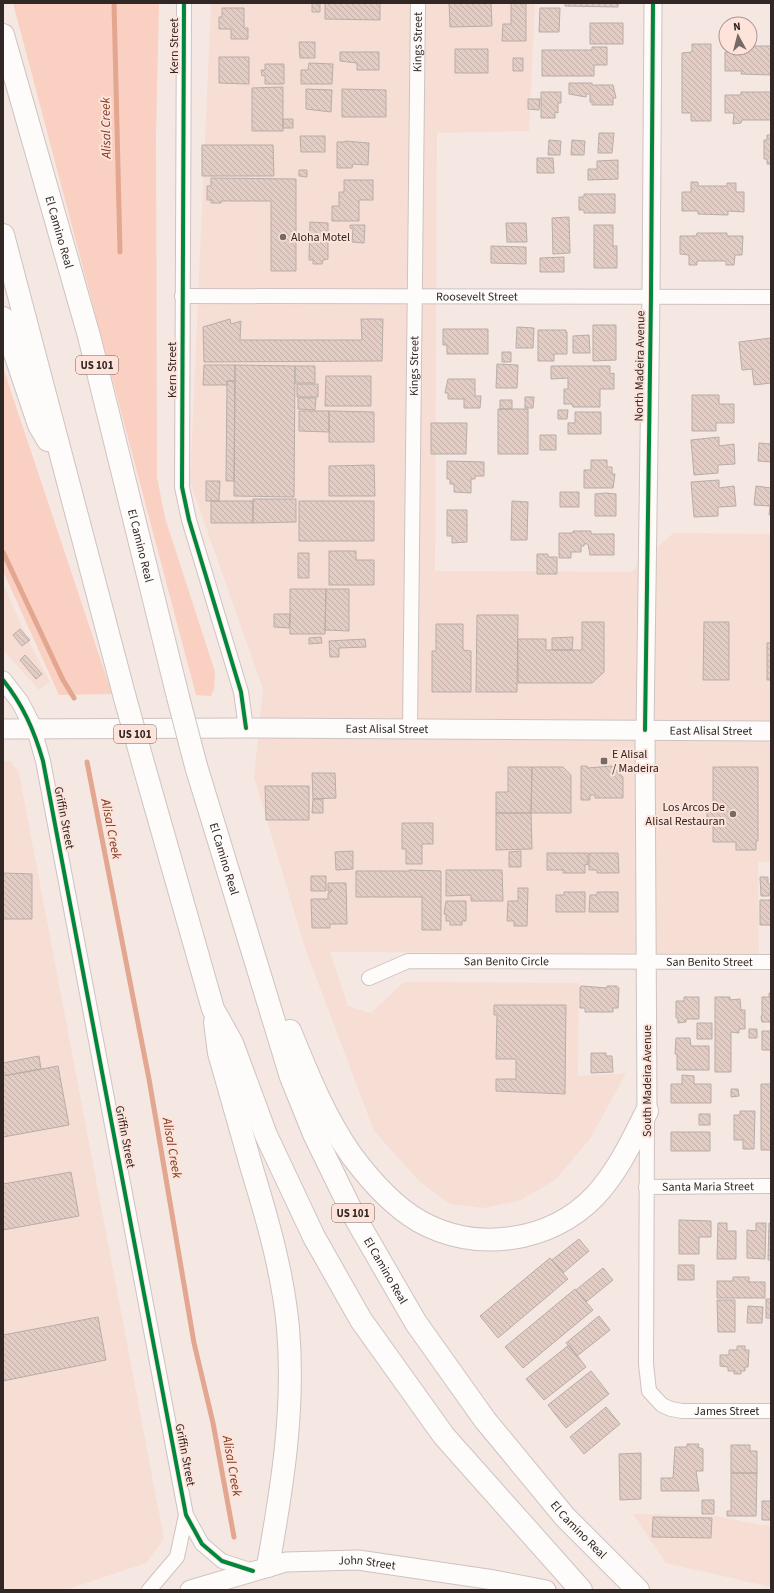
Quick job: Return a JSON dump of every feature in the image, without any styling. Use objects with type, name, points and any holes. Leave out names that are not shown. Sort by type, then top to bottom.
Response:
[{"type":"highway","name":"El Camino Real","points":[[3,35],[90,336],[196,766],[291,1077],[314,1134],[354,1214],[416,1323],[485,1420],[565,1517],[638,1590]]},
{"type":"highway","name":"US 101","points":[[3,235],[125,698],[214,1009],[232,1043],[266,1135],[314,1237],[361,1320],[444,1436],[581,1590]]},
{"type":"highway","points":[[3,318],[39,425],[66,471]]},
{"type":"highway","points":[[263,988],[290,1031],[316,1091],[352,1155],[392,1201],[418,1220],[445,1233],[474,1239],[502,1240],[534,1233],[565,1220],[595,1196],[609,1179],[623,1158],[647,1111]]},
{"type":"highway","points":[[214,1009],[219,1053],[271,1233],[284,1298],[288,1329],[290,1371],[289,1424],[283,1477],[261,1569]]},
{"type":"main road","name":"East Alisal Street","points":[[3,729],[246,728],[771,731]]},
{"type":"main road","name":"South Madeira Avenue","points":[[645,730],[647,1111]]},
{"type":"main road","name":"John Street","points":[[190,1590],[286,1562],[358,1560],[494,1580],[546,1590]]},
{"type":"street","name":"Kern Street","points":[[184,3],[182,487],[189,520],[241,692],[246,728]]},
{"type":"street","name":"Kings Street","points":[[410,729],[418,3]]},
{"type":"street","name":"North Madeira Avenue","points":[[645,730],[652,297],[653,3]]},
{"type":"street","name":"Roosevelt Street","points":[[182,296],[771,297]]},
{"type":"street","name":"Griffin Street","points":[[3,680],[20,702],[34,730],[43,761],[186,1515],[202,1544],[222,1561],[261,1569]]},
{"type":"street","name":"San Benito Circle","points":[[369,978],[408,961],[647,962]]},
{"type":"street","name":"San Benito Street","points":[[647,962],[771,962]]},
{"type":"street","name":"South Madeira Avenue","points":[[647,1111],[647,1383],[649,1391],[662,1405],[682,1411]]},
{"type":"street","name":"Santa Maria Street","points":[[646,1187],[771,1186]]},
{"type":"street","name":"James Street","points":[[682,1411],[771,1411]]},
{"type":"street","name":"Griffin Street","points":[[149,1590],[177,1557],[186,1515]]},
{"type":"shaded area","points":[[13,3],[159,3],[156,134],[157,477],[165,518],[215,672],[214,689],[211,696],[196,695]]},
{"type":"shaded area","points":[[211,3],[535,3],[529,131],[437,133],[435,571],[631,572],[673,533],[771,534],[771,862],[758,862],[759,954],[330,952],[348,1006],[371,1013],[404,982],[579,983],[578,1076],[626,1073],[590,1139],[555,1180],[521,1200],[484,1208],[450,1204],[420,1182],[374,1131],[305,948],[254,777],[263,689],[190,482]]},
{"type":"shaded area","points":[[3,368],[112,694],[59,695],[3,571]]},
{"type":"shaded area","points":[[3,583],[27,638],[50,682],[39,690],[3,650]]},
{"type":"shaded area","points":[[3,761],[11,761],[19,773],[164,1539],[146,1563],[65,1590],[3,1590]]},
{"type":"shaded area","points":[[633,1514],[717,1516],[762,1525],[771,1525],[771,1587],[666,1563]]},
{"type":"building","points":[[312,3],[320,3],[320,12],[312,12]]},
{"type":"building","points":[[325,3],[380,3],[380,20],[325,19]]},
{"type":"building","points":[[449,3],[491,3],[492,26],[450,27]]},
{"type":"building","points":[[511,3],[526,4],[526,41],[502,41],[503,24],[511,24]]},
{"type":"building","points":[[565,3],[618,3],[618,7],[565,6]]},
{"type":"building","points":[[222,8],[244,8],[244,28],[248,28],[248,39],[231,39],[231,29],[219,29],[219,17],[222,17]]},
{"type":"building","points":[[540,8],[560,8],[559,32],[539,32]]},
{"type":"building","points":[[590,23],[623,23],[623,44],[590,44]]},
{"type":"building","points":[[299,42],[315,42],[315,58],[300,58]]},
{"type":"building","points":[[692,44],[711,44],[711,121],[691,121],[691,113],[682,113],[682,53],[692,52]]},
{"type":"building","points":[[758,46],[771,46],[771,75],[741,74],[742,71],[725,71],[725,56],[758,56]]},
{"type":"building","points":[[592,47],[607,47],[607,65],[594,65],[594,76],[542,76],[542,50],[592,50]]},
{"type":"building","points":[[455,49],[488,49],[488,73],[455,73]]},
{"type":"building","points":[[340,52],[379,52],[379,70],[357,70],[357,63],[340,61]]},
{"type":"building","points":[[219,57],[249,57],[249,84],[219,83]]},
{"type":"building","points":[[513,58],[523,58],[523,71],[513,71]]},
{"type":"building","points":[[309,63],[333,64],[332,84],[301,84],[301,70],[308,70]]},
{"type":"building","points":[[265,64],[284,64],[284,84],[265,84],[265,75],[262,76],[261,70],[265,70]]},
{"type":"building","points":[[569,83],[613,85],[616,98],[613,98],[613,105],[592,105],[592,102],[590,102],[590,94],[586,94],[586,97],[569,94]]},
{"type":"building","points":[[283,87],[283,131],[252,131],[252,88]]},
{"type":"building","points":[[306,89],[332,90],[331,112],[306,109]]},
{"type":"building","points":[[342,89],[386,90],[386,117],[342,117]]},
{"type":"building","points":[[541,92],[561,92],[561,103],[558,103],[558,113],[555,112],[555,118],[541,118]]},
{"type":"building","points":[[741,92],[771,92],[771,120],[742,120],[741,123],[733,124],[734,113],[725,113],[725,95],[741,95]]},
{"type":"building","points":[[528,99],[540,99],[539,110],[528,109]]},
{"type":"building","points":[[283,119],[293,119],[293,128],[283,128]]},
{"type":"building","points":[[599,133],[614,133],[612,153],[598,153]]},
{"type":"building","points":[[767,135],[771,135],[771,164],[767,164],[767,159],[764,159],[764,140],[767,140]]},
{"type":"building","points":[[300,136],[325,136],[325,152],[301,152]]},
{"type":"building","points":[[549,140],[561,141],[560,155],[548,155]]},
{"type":"building","points":[[572,140],[585,141],[584,155],[571,155]]},
{"type":"building","points":[[345,141],[369,143],[368,165],[353,164],[352,168],[337,168],[337,142]]},
{"type":"building","points":[[202,145],[273,145],[274,176],[202,176]]},
{"type":"building","points":[[537,158],[553,158],[554,173],[537,173]]},
{"type":"building","points":[[618,160],[618,179],[588,180],[588,169],[597,169],[597,161]]},
{"type":"building","points":[[299,170],[307,170],[307,177],[299,176]]},
{"type":"building","name":"Aloha Motel","points":[[211,178],[296,179],[296,271],[271,271],[271,201],[221,201],[221,203],[211,203],[211,200],[207,200],[207,186],[211,186]]},
{"type":"building","points":[[344,180],[373,180],[373,200],[359,200],[359,221],[332,221],[332,206],[339,206],[339,192],[344,192]]},
{"type":"building","points":[[691,182],[698,182],[698,186],[727,186],[727,183],[736,183],[736,192],[744,192],[744,212],[728,211],[728,215],[698,214],[698,211],[682,211],[682,192],[691,192]]},
{"type":"building","points":[[584,194],[615,194],[615,213],[584,213],[584,210],[579,210],[579,197],[584,197]]},
{"type":"building","points":[[569,217],[570,253],[553,254],[552,218]]},
{"type":"building","points":[[310,222],[328,223],[328,259],[323,260],[322,264],[313,264],[313,260],[309,260]]},
{"type":"building","points":[[506,223],[526,223],[527,242],[507,242]]},
{"type":"building","points":[[350,225],[365,225],[364,243],[352,242],[353,229],[350,228]]},
{"type":"building","points":[[594,225],[613,225],[613,246],[617,246],[617,268],[594,268]]},
{"type":"building","points":[[697,233],[727,233],[727,236],[743,236],[742,255],[735,255],[734,265],[726,265],[726,261],[697,261],[697,265],[689,265],[689,255],[680,254],[680,236],[696,236]]},
{"type":"building","points":[[491,246],[526,247],[526,264],[491,263]]},
{"type":"building","points":[[564,257],[564,272],[540,272],[540,258]]},
{"type":"building","points":[[230,319],[231,324],[241,321],[240,340],[362,340],[361,319],[383,319],[382,361],[204,362],[203,327]]},
{"type":"building","points":[[593,325],[616,325],[616,360],[593,361]]},
{"type":"building","points":[[517,327],[534,328],[533,348],[516,348]]},
{"type":"building","points":[[443,329],[488,329],[488,354],[447,354],[447,345],[443,345]]},
{"type":"building","points":[[538,330],[566,330],[567,354],[554,354],[554,361],[538,361]]},
{"type":"building","points":[[589,335],[590,353],[573,353],[573,336]]},
{"type":"building","points":[[771,338],[771,383],[754,385],[752,369],[742,370],[739,342]]},
{"type":"building","points":[[502,352],[511,352],[511,362],[502,362]]},
{"type":"building","points":[[497,364],[518,365],[517,388],[496,388]]},
{"type":"building","points":[[204,365],[235,365],[235,381],[227,381],[227,385],[203,385]]},
{"type":"building","points":[[235,365],[295,366],[294,497],[234,496]]},
{"type":"building","points":[[295,366],[315,366],[315,383],[295,383]]},
{"type":"building","points":[[551,366],[610,366],[610,374],[614,373],[614,389],[600,389],[600,407],[573,407],[572,404],[564,404],[564,389],[568,389],[568,378],[551,379]]},
{"type":"building","points":[[326,376],[371,376],[371,406],[325,406]]},
{"type":"building","points":[[448,379],[475,379],[475,396],[481,396],[480,408],[464,408],[464,399],[448,399],[448,393],[445,393]]},
{"type":"building","points":[[227,381],[235,381],[234,481],[226,481]]},
{"type":"building","points":[[297,384],[318,384],[318,397],[297,397]]},
{"type":"building","points":[[692,395],[719,395],[719,404],[734,404],[734,423],[716,423],[716,431],[692,431]]},
{"type":"building","points":[[525,397],[534,397],[533,408],[525,408]]},
{"type":"building","points":[[298,398],[316,398],[315,410],[298,409]]},
{"type":"building","points":[[500,400],[512,400],[512,409],[500,409]]},
{"type":"building","points":[[498,409],[528,409],[528,454],[498,454]]},
{"type":"building","points":[[558,410],[568,410],[567,419],[558,419]]},
{"type":"building","points":[[299,411],[329,411],[329,432],[299,431]]},
{"type":"building","points":[[329,411],[374,412],[374,442],[329,442]]},
{"type":"building","points":[[575,412],[601,412],[601,434],[568,434],[568,423],[575,423]]},
{"type":"building","points":[[431,423],[467,423],[466,454],[431,454]]},
{"type":"building","points":[[540,435],[556,435],[556,450],[540,450]]},
{"type":"building","points":[[719,437],[719,446],[734,444],[735,464],[718,465],[718,473],[694,475],[691,440]]},
{"type":"building","points":[[759,443],[771,444],[771,462],[758,461]]},
{"type":"building","points":[[591,460],[607,460],[607,467],[612,467],[612,474],[615,474],[613,488],[584,488],[584,470],[591,470]]},
{"type":"building","points":[[447,461],[484,462],[484,476],[475,476],[475,479],[471,479],[471,493],[454,492],[454,484],[450,484],[450,479],[447,479]]},
{"type":"building","points":[[374,465],[375,496],[329,496],[329,466]]},
{"type":"building","points":[[719,480],[719,488],[734,486],[736,506],[718,507],[718,516],[694,517],[691,482]]},
{"type":"building","points":[[206,481],[220,481],[219,501],[206,501]]},
{"type":"building","points":[[756,486],[771,488],[771,515],[769,515],[770,506],[754,505]]},
{"type":"building","points":[[560,492],[579,492],[579,507],[560,507]]},
{"type":"building","points":[[595,494],[616,494],[616,516],[595,516]]},
{"type":"building","points":[[253,499],[296,499],[296,522],[253,523]]},
{"type":"building","points":[[211,501],[253,501],[253,523],[211,523]]},
{"type":"building","points":[[299,501],[374,501],[374,541],[299,541]]},
{"type":"building","points":[[512,501],[528,502],[527,540],[511,540]]},
{"type":"building","points":[[447,510],[467,510],[467,542],[452,543],[452,536],[447,536]]},
{"type":"building","points":[[573,531],[591,531],[591,534],[614,534],[614,555],[590,555],[588,544],[584,544],[584,546],[581,546],[581,552],[571,552],[571,558],[559,558],[559,533],[573,533]]},
{"type":"building","points":[[329,551],[356,551],[356,560],[374,560],[374,585],[329,585]]},
{"type":"building","points":[[298,553],[309,553],[309,578],[298,578]]},
{"type":"building","points":[[537,554],[548,554],[548,557],[557,557],[557,574],[537,574]]},
{"type":"building","points":[[290,589],[326,589],[325,634],[290,634]]},
{"type":"building","points":[[326,589],[349,589],[349,631],[325,630]]},
{"type":"building","points":[[274,614],[290,614],[289,628],[274,627]]},
{"type":"building","points":[[477,615],[518,615],[517,692],[476,692]]},
{"type":"building","points":[[582,622],[604,622],[604,672],[592,683],[518,683],[518,639],[546,639],[546,650],[582,650]]},
{"type":"building","points":[[704,622],[729,622],[729,680],[703,680]]},
{"type":"building","points":[[436,624],[463,624],[463,650],[471,651],[471,692],[432,692],[432,651],[436,651]]},
{"type":"building","points":[[20,629],[30,640],[22,646],[13,635]]},
{"type":"building","points":[[321,637],[322,643],[309,644],[309,638]]},
{"type":"building","points":[[573,637],[572,650],[552,650],[552,638]]},
{"type":"building","points":[[365,639],[366,647],[339,648],[339,657],[330,657],[329,641]]},
{"type":"building","points":[[767,643],[771,643],[771,680],[767,680]]},
{"type":"building","points":[[25,655],[42,674],[36,679],[20,660]]},
{"type":"building","points":[[581,766],[587,766],[587,768],[612,766],[623,777],[623,798],[595,798],[595,795],[590,795],[590,800],[581,800]]},
{"type":"building","points":[[508,767],[532,767],[531,813],[496,813],[496,792],[508,792]]},
{"type":"building","points":[[532,767],[563,767],[571,775],[571,813],[531,813]]},
{"type":"building","name":"Los Arcos De Alisal Restauran","points":[[713,767],[758,767],[758,841],[756,841],[756,850],[736,850],[736,842],[713,842],[713,821],[707,821],[707,808],[713,808]]},
{"type":"building","points":[[312,773],[335,773],[336,798],[313,799]]},
{"type":"building","points":[[265,786],[309,786],[309,820],[266,820]]},
{"type":"building","points":[[313,799],[323,799],[323,813],[312,813]]},
{"type":"building","points":[[496,813],[531,813],[532,849],[496,850]]},
{"type":"building","points":[[402,823],[433,823],[433,844],[422,844],[422,864],[406,864],[406,849],[402,849]]},
{"type":"building","points":[[353,851],[353,869],[336,870],[335,852]]},
{"type":"building","points":[[521,851],[521,867],[509,867],[509,852]]},
{"type":"building","points":[[547,853],[588,853],[588,865],[585,864],[585,873],[563,873],[563,870],[547,870]]},
{"type":"building","points":[[589,853],[618,853],[619,873],[597,873],[597,870],[589,870]]},
{"type":"building","points":[[446,870],[502,870],[503,901],[471,901],[471,895],[446,896]]},
{"type":"building","points":[[356,871],[441,871],[441,930],[422,930],[422,897],[356,897]]},
{"type":"building","points":[[3,873],[32,874],[32,919],[3,919]]},
{"type":"building","points":[[311,876],[326,876],[326,891],[311,891]]},
{"type":"building","points":[[760,877],[768,877],[768,884],[771,884],[771,893],[769,893],[769,896],[761,896]]},
{"type":"building","points":[[328,883],[346,883],[347,924],[330,924],[330,928],[312,928],[311,899],[328,899],[328,893],[332,891],[328,891]]},
{"type":"building","points":[[518,888],[528,888],[527,926],[514,926],[514,921],[507,921],[508,901],[518,901]]},
{"type":"building","points":[[564,892],[585,892],[585,912],[556,912],[556,895],[564,895]]},
{"type":"building","points":[[597,892],[618,892],[618,912],[589,912],[590,895],[597,895]]},
{"type":"building","points":[[760,900],[771,900],[771,928],[770,925],[760,925]]},
{"type":"building","points":[[446,901],[466,901],[466,921],[462,921],[462,925],[450,925],[450,921],[446,921],[446,914],[444,914]]},
{"type":"building","points":[[607,986],[617,986],[619,988],[618,1008],[613,1008],[613,1012],[585,1012],[585,1008],[580,1008],[580,987],[607,988]]},
{"type":"building","points":[[769,993],[771,993],[771,1022],[762,1022],[762,997],[769,997]]},
{"type":"building","points":[[684,997],[699,997],[699,1019],[686,1019],[686,1022],[678,1023],[678,1018],[676,1018],[676,1001],[684,1001]]},
{"type":"building","points":[[715,997],[730,997],[730,1000],[740,999],[741,1010],[745,1010],[745,1029],[739,1029],[739,1033],[731,1032],[731,1072],[715,1072]]},
{"type":"building","points":[[494,1005],[566,1005],[565,1094],[496,1091],[496,1079],[516,1079],[516,1059],[496,1059],[497,1015],[494,1015]]},
{"type":"building","points":[[697,1023],[712,1023],[712,1039],[697,1039]]},
{"type":"building","points":[[749,1029],[757,1029],[757,1038],[749,1038]]},
{"type":"building","points":[[762,1031],[771,1031],[771,1050],[762,1050]]},
{"type":"building","points":[[676,1038],[690,1038],[691,1046],[709,1046],[709,1070],[677,1070],[677,1054],[675,1054]]},
{"type":"building","points":[[591,1053],[606,1053],[606,1056],[612,1056],[613,1072],[591,1073]]},
{"type":"building","points":[[39,1056],[41,1069],[3,1076],[3,1063]]},
{"type":"building","points":[[58,1066],[69,1125],[3,1137],[3,1076]]},
{"type":"building","points":[[682,1075],[694,1076],[694,1084],[711,1084],[711,1103],[671,1103],[671,1084],[682,1084]]},
{"type":"building","points":[[761,1084],[771,1084],[771,1150],[761,1150]]},
{"type":"building","points":[[731,1089],[738,1089],[739,1096],[731,1097]]},
{"type":"building","points":[[740,1111],[755,1111],[754,1149],[743,1149],[743,1140],[734,1140],[734,1115],[740,1115]]},
{"type":"building","points":[[699,1114],[710,1114],[710,1125],[699,1125]]},
{"type":"building","points":[[671,1132],[710,1132],[710,1151],[671,1151]]},
{"type":"building","points":[[71,1172],[79,1216],[3,1230],[3,1184]]},
{"type":"building","points":[[679,1220],[711,1221],[711,1237],[699,1237],[699,1254],[679,1254]]},
{"type":"building","points":[[718,1223],[727,1223],[727,1231],[736,1231],[736,1259],[717,1259]]},
{"type":"building","points":[[756,1223],[766,1223],[765,1259],[747,1258],[747,1230],[756,1231]]},
{"type":"building","points":[[769,1223],[771,1223],[771,1260],[768,1260]]},
{"type":"building","points":[[579,1239],[589,1251],[563,1273],[552,1260]]},
{"type":"building","points":[[550,1258],[568,1279],[498,1338],[480,1316]]},
{"type":"building","points":[[678,1265],[694,1265],[694,1280],[678,1280]]},
{"type":"building","points":[[603,1268],[613,1280],[586,1302],[576,1290]]},
{"type":"building","points":[[733,1277],[749,1277],[749,1282],[765,1282],[765,1298],[717,1298],[717,1281],[733,1281]]},
{"type":"building","points":[[575,1289],[593,1310],[523,1368],[505,1347]]},
{"type":"building","points":[[766,1299],[771,1299],[771,1318],[766,1318]]},
{"type":"building","points":[[717,1300],[735,1300],[735,1332],[718,1332]]},
{"type":"building","points":[[748,1306],[763,1307],[762,1323],[747,1323]]},
{"type":"building","points":[[599,1316],[610,1330],[577,1356],[566,1343]]},
{"type":"building","points":[[98,1317],[106,1360],[3,1381],[3,1335]]},
{"type":"building","points":[[569,1345],[586,1367],[544,1400],[526,1379]]},
{"type":"building","points":[[737,1346],[745,1346],[745,1350],[749,1350],[748,1367],[745,1367],[745,1371],[741,1371],[741,1374],[734,1374],[734,1371],[728,1371],[728,1367],[720,1366],[720,1355],[729,1355],[729,1350],[737,1350]]},
{"type":"building","points":[[591,1371],[609,1394],[566,1428],[548,1405]]},
{"type":"building","points":[[606,1407],[620,1424],[584,1454],[570,1437]]},
{"type":"building","points":[[687,1444],[699,1444],[698,1447],[703,1449],[703,1471],[696,1471],[699,1491],[661,1491],[661,1478],[673,1478],[675,1447],[687,1447]]},
{"type":"building","points":[[731,1445],[750,1445],[750,1451],[757,1451],[757,1473],[731,1473]]},
{"type":"building","points":[[641,1453],[641,1499],[620,1500],[619,1454]]},
{"type":"building","points":[[731,1473],[757,1473],[756,1516],[727,1516],[727,1511],[731,1511]]},
{"type":"building","points":[[702,1500],[714,1500],[714,1514],[702,1514]]},
{"type":"building","points":[[762,1501],[771,1501],[771,1520],[762,1520]]},
{"type":"building","points":[[653,1517],[712,1518],[711,1538],[652,1537]]},
{"type":"waterway","name":"Alisal Creek","points":[[114,3],[120,252]]},
{"type":"waterway","name":"Alisal Creek","points":[[3,552],[63,680],[74,698]]},
{"type":"waterway","name":"Alisal Creek","points":[[87,762],[149,1079],[194,1343],[213,1423],[234,1537]]},
{"type":"cycle path","points":[[184,3],[182,487],[189,520],[241,692],[246,728]]},
{"type":"cycle path","points":[[645,730],[651,297],[653,3]]},
{"type":"cycle path","points":[[3,680],[27,718],[43,761],[186,1515],[202,1544],[222,1561],[253,1571]]},
{"type":"place","name":"Aloha Motel","points":[[283,237]]},
{"type":"place","name":"E Alisal / Madeira","points":[[604,761]]},
{"type":"place","name":"Los Arcos De Alisal Restauran","points":[[733,814]]}]
